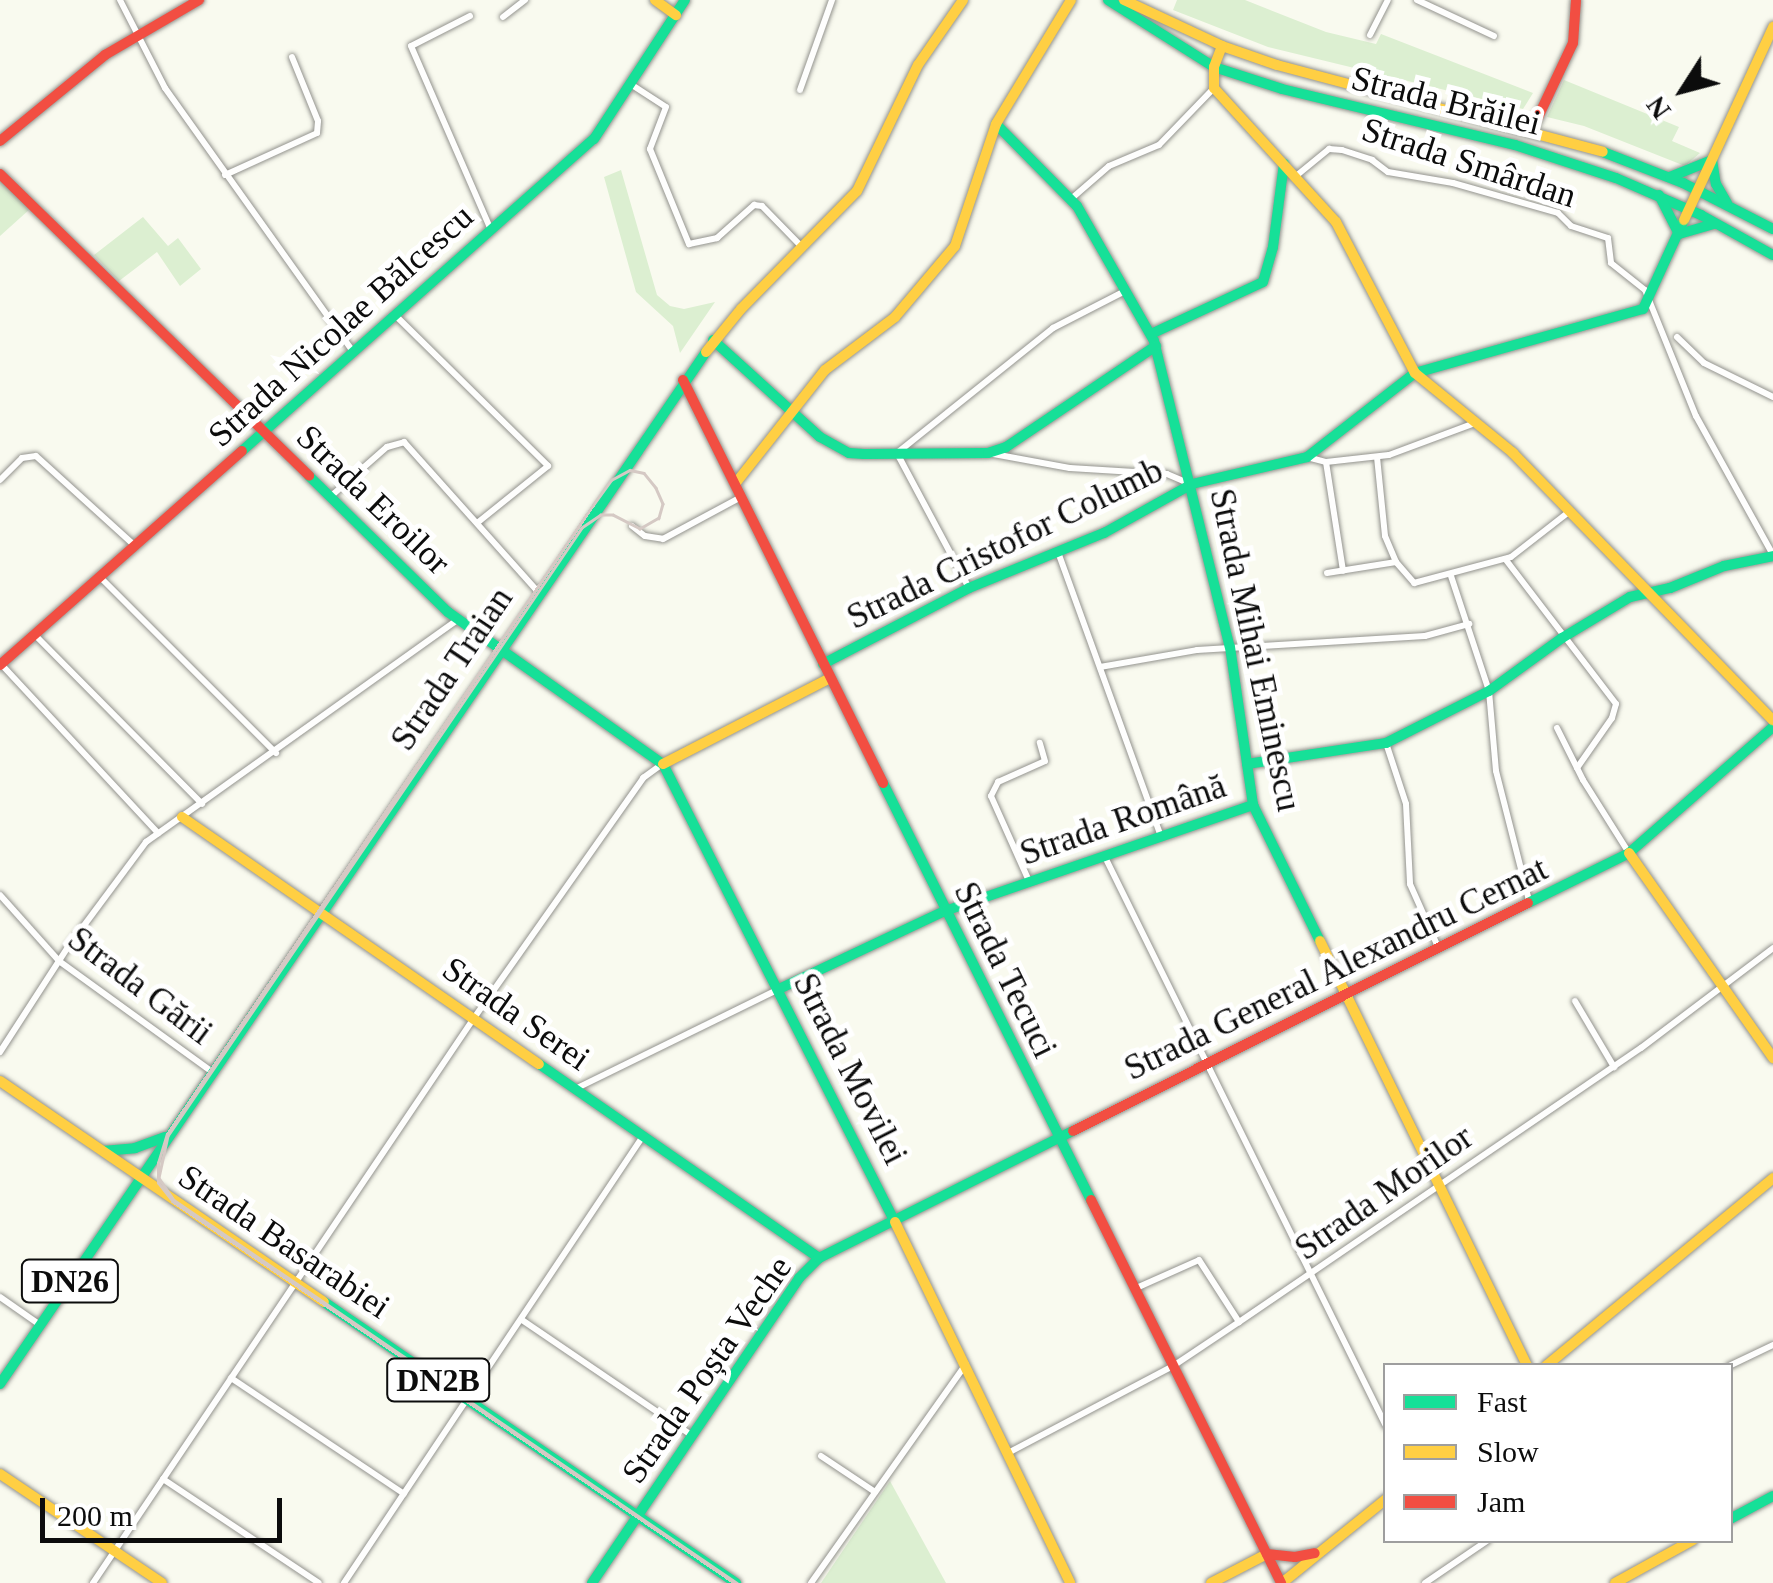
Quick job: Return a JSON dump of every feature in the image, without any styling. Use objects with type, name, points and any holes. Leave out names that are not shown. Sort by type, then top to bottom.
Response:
[{"type":"street","points":[[0,140],[138,34],[198,0]]},
{"type":"street","points":[[503,17],[525,0]]},
{"type":"street","points":[[654,0],[676,15]]},
{"type":"street","name":"Strada Nicolae Bălcescu","points":[[0,664],[594,139],[685,0]]},
{"type":"street","points":[[800,90],[832,0]]},
{"type":"street","name":"Strada Traian","points":[[0,1384],[683,380],[713,340],[856,190],[918,64],[963,0]]},
{"type":"street","points":[[735,484],[833,360],[894,317],[955,246],[969,214],[996,124],[1071,0]]},
{"type":"street","name":"Strada Brăilei","points":[[1108,0],[1214,66],[1282,89],[1514,146],[1658,194],[1773,255]]},
{"type":"street","name":"Strada Brăilei","points":[[1124,0],[1222,46],[1277,65],[1532,130],[1670,178],[1773,229]]},
{"type":"street","points":[[1370,35],[1388,0]]},
{"type":"street","points":[[1417,0],[1494,36]]},
{"type":"street","points":[[1532,130],[1573,42],[1576,0]]},
{"type":"street","points":[[123,2],[165,88],[353,352]]},
{"type":"street","points":[[470,16],[410,46],[491,230]]},
{"type":"street","points":[[1649,302],[1773,27]]},
{"type":"street","points":[[1222,46],[1214,66],[1214,88],[1296,176],[1346,237],[1415,373],[1513,453],[1773,723]]},
{"type":"street","points":[[225,175],[317,134],[318,121],[292,57]]},
{"type":"street","points":[[632,84],[666,107],[650,149],[689,244],[717,238],[756,205],[801,246]]},
{"type":"street","points":[[1071,199],[1109,166],[1160,145],[1214,88]]},
{"type":"street","name":"Strada Mihai Eminescu","points":[[996,124],[1071,199],[1153,340],[1230,647],[1253,805],[1526,1363]]},
{"type":"street","name":"Strada Smârdan","points":[[1296,176],[1324,152],[1334,149],[1372,160],[1388,172],[1453,183],[1558,214],[1571,226],[1608,238],[1611,263],[1641,284],[1696,416],[1773,555]]},
{"type":"street","points":[[1670,178],[1712,160]]},
{"type":"street","points":[[1712,160],[1716,184],[1728,204]]},
{"type":"street","points":[[988,453],[1006,447],[1153,340],[1263,282],[1273,247],[1284,164]]},
{"type":"street","name":"Strada Eroilor","points":[[0,174],[458,619],[500,647]]},
{"type":"street","points":[[1658,194],[1678,234]]},
{"type":"street","points":[[1678,234],[1695,226],[1716,224]]},
{"type":"street","points":[[897,453],[1052,328],[1124,291]]},
{"type":"street","name":"Strada Cristofor Columb","points":[[824,664],[969,588],[1104,533],[1192,484],[1307,457],[1415,373],[1619,318],[1649,302]]},
{"type":"street","points":[[395,315],[548,466],[477,524]]},
{"type":"street","points":[[1677,337],[1704,363],[1773,397]]},
{"type":"street","points":[[713,340],[829,444],[849,453],[988,453],[1053,466],[1167,474],[1192,484]]},
{"type":"street","name":"Strada Tecuci","points":[[683,380],[1282,1583]]},
{"type":"street","points":[[1307,457],[1326,462],[1377,457],[1475,424]]},
{"type":"street","points":[[330,497],[400,441],[420,455],[537,591]]},
{"type":"street","points":[[897,453],[969,588]]},
{"type":"street","points":[[0,480],[22,458],[36,456],[134,546]]},
{"type":"street","points":[[1377,457],[1385,536],[1396,562],[1414,583],[1506,560],[1570,512]]},
{"type":"street","points":[[1326,462],[1343,570]]},
{"type":"street","points":[[632,526],[645,536],[662,539],[741,497]]},
{"type":"street","points":[[1058,552],[1161,836]]},
{"type":"street","name":"Strada Română","points":[[1246,764],[1386,742],[1489,691],[1562,638],[1630,597],[1650,594],[1724,566],[1773,555]]},
{"type":"street","points":[[1506,560],[1616,704],[1612,718],[1577,768]]},
{"type":"street","points":[[1327,573],[1396,562]]},
{"type":"street","points":[[100,576],[276,753]]},
{"type":"street","points":[[1451,576],[1489,691],[1496,771],[1530,905]]},
{"type":"street","points":[[0,1052],[135,852],[458,619]]},
{"type":"street","points":[[1100,667],[1230,647],[1408,638],[1469,624]]},
{"type":"street","points":[[34,634],[202,804]]},
{"type":"street","name":"Strada Movilei","points":[[500,647],[663,764],[894,1219],[1070,1583]]},
{"type":"street","points":[[0,664],[158,833]]},
{"type":"street","points":[[93,1583],[474,1018],[643,778],[830,678]]},
{"type":"street","name":"Strada General Alexandru Cernat","points":[[894,1219],[1629,853],[1773,723]]},
{"type":"street","points":[[1557,728],[1629,853],[1773,1058]]},
{"type":"street","points":[[1386,742],[1406,804],[1410,884],[1440,950]]},
{"type":"street","points":[[1029,881],[991,796],[998,782],[1045,761],[1040,743]]},
{"type":"street","name":"Strada Română","points":[[575,1089],[945,911],[1253,805]]},
{"type":"street","name":"Strada Serei","points":[[182,817],[819,1258]]},
{"type":"street","points":[[1104,856],[1204,1066],[1383,1420]]},
{"type":"street","name":"Strada Gării","points":[[0,895],[59,961],[211,1071]]},
{"type":"street","name":"Strada Morilor","points":[[1008,1453],[1172,1366],[1239,1322],[1614,1067],[1724,989],[1773,948]]},
{"type":"street","points":[[1574,1000],[1614,1067]]},
{"type":"street","name":"Strada Basarabiei","points":[[0,1080],[736,1583]]},
{"type":"street","points":[[102,1152],[136,1148],[168,1136]]},
{"type":"street","points":[[344,1583],[643,1136]]},
{"type":"street","points":[[1550,1363],[1773,1178]]},
{"type":"street","name":"Strada Poșta Veche","points":[[592,1583],[799,1278],[819,1258],[894,1219]]},
{"type":"street","points":[[1134,1289],[1199,1260],[1239,1322]]},
{"type":"street","points":[[0,1297],[40,1324]]},
{"type":"street","points":[[522,1320],[694,1436]]},
{"type":"street","points":[[1733,1364],[1773,1345]]},
{"type":"street","points":[[811,1583],[966,1364]]},
{"type":"street","points":[[231,1378],[404,1494]]},
{"type":"street","points":[[821,1456],[875,1492]]},
{"type":"street","points":[[0,1474],[162,1583]]},
{"type":"street","points":[[163,1479],[318,1583]]},
{"type":"street","points":[[1733,1518],[1773,1496]]},
{"type":"street","points":[[1282,1583],[1383,1500]]},
{"type":"street","points":[[1425,1583],[1484,1543]]},
{"type":"street","points":[[1615,1583],[1687,1543]]},
{"type":"street","points":[[1211,1583],[1267,1554],[1295,1557],[1321,1552]]},
{"type":"green space","points":[[1177,0],[1245,0],[1326,32],[1376,44],[1381,34],[1533,93],[1523,109],[1268,47],[1173,10]]},
{"type":"green space","points":[[1564,80],[1679,127],[1672,141],[1700,153],[1685,166],[1584,126],[1547,117]]},
{"type":"green space","points":[[621,170],[657,295],[670,306],[684,309],[715,302],[680,353],[673,326],[636,292],[604,177]]},
{"type":"green space","points":[[0,180],[30,209],[0,236]]},
{"type":"green space","points":[[143,217],[168,246],[178,238],[201,269],[180,286],[157,252],[119,281],[94,255]]},
{"type":"green space","points":[[890,1481],[946,1583],[821,1583],[850,1540]]},
{"type":"tram line","points":[[734,1583],[173,1202],[158,1183],[158,1163],[167,1134],[593,505],[611,480],[630,470],[644,473],[656,488],[663,504],[659,518],[640,529],[613,515],[601,515],[582,528],[168,1136],[159,1178],[174,1200],[737,1583]]},
{"type":"traffic: fast","points":[[242,451],[594,139],[685,0]]},
{"type":"traffic: fast","points":[[1108,0],[1214,67],[1282,89],[1515,145],[1616,178],[1701,215],[1773,255]]},
{"type":"traffic: fast","points":[[996,124],[1077,206],[1154,341],[1230,647],[1253,805],[1320,941]]},
{"type":"traffic: fast","points":[[1603,152],[1683,183],[1773,229]]},
{"type":"traffic: fast","points":[[1670,177],[1712,160],[1716,184],[1727,203]]},
{"type":"traffic: fast","points":[[1151,334],[1263,282],[1273,247],[1284,164]]},
{"type":"traffic: fast","points":[[1659,195],[1679,234],[1715,224]]},
{"type":"traffic: fast","points":[[823,664],[969,588],[1104,533],[1192,484],[1307,457],[1415,373],[1643,309],[1684,220]]},
{"type":"traffic: fast","points":[[713,340],[820,437],[849,453],[864,454],[988,453],[1006,447],[1156,346]]},
{"type":"traffic: fast","points":[[141,1178],[706,352]]},
{"type":"traffic: fast","points":[[309,476],[448,612],[663,764],[895,1222]]},
{"type":"traffic: fast","points":[[1247,764],[1386,743],[1489,691],[1562,638],[1630,597],[1670,588],[1724,566],[1773,556]]},
{"type":"traffic: fast","points":[[1528,903],[1629,853],[1773,727]]},
{"type":"traffic: fast","points":[[883,783],[1091,1200]]},
{"type":"traffic: fast","points":[[779,989],[945,911],[1253,805]]},
{"type":"traffic: fast","points":[[539,1064],[819,1258]]},
{"type":"traffic: fast","points":[[592,1583],[799,1278],[819,1258],[1073,1131]]},
{"type":"traffic: fast","points":[[103,1151],[135,1148],[165,1137]]},
{"type":"traffic: fast","points":[[0,1384],[141,1178]]},
{"type":"traffic: fast","points":[[324,1302],[736,1583]]},
{"type":"traffic: fast","points":[[1733,1517],[1773,1496]]},
{"type":"traffic: slow","points":[[655,0],[676,15]]},
{"type":"traffic: slow","points":[[706,352],[741,309],[857,191],[918,65],[963,0]]},
{"type":"traffic: slow","points":[[735,484],[825,370],[895,317],[955,246],[996,124],[1071,0]]},
{"type":"traffic: slow","points":[[1124,0],[1222,46],[1277,65],[1603,152]]},
{"type":"traffic: slow","points":[[1684,220],[1773,27]]},
{"type":"traffic: slow","points":[[1222,46],[1214,67],[1214,88],[1336,222],[1415,373],[1513,453],[1773,720]]},
{"type":"traffic: slow","points":[[663,764],[830,678]]},
{"type":"traffic: slow","points":[[182,817],[539,1064]]},
{"type":"traffic: slow","points":[[1629,853],[1773,1058]]},
{"type":"traffic: slow","points":[[1320,941],[1526,1363]]},
{"type":"traffic: slow","points":[[0,1081],[324,1302]]},
{"type":"traffic: slow","points":[[1550,1363],[1773,1178]]},
{"type":"traffic: slow","points":[[895,1222],[1070,1583]]},
{"type":"traffic: slow","points":[[0,1474],[162,1583]]},
{"type":"traffic: slow","points":[[1282,1583],[1383,1501]]},
{"type":"traffic: slow","points":[[1615,1583],[1688,1543]]},
{"type":"traffic: slow","points":[[1211,1583],[1267,1554]]},
{"type":"traffic: jam","points":[[0,141],[105,55],[199,0]]},
{"type":"traffic: jam","points":[[1532,130],[1573,43],[1576,0]]},
{"type":"traffic: jam","points":[[0,174],[309,476]]},
{"type":"traffic: jam","points":[[683,380],[883,783]]},
{"type":"traffic: jam","points":[[0,665],[242,451]]},
{"type":"traffic: jam","points":[[1073,1131],[1528,903]]},
{"type":"traffic: jam","points":[[1091,1200],[1281,1583]]},
{"type":"traffic: jam","points":[[1267,1554],[1295,1557],[1315,1553]]}]
